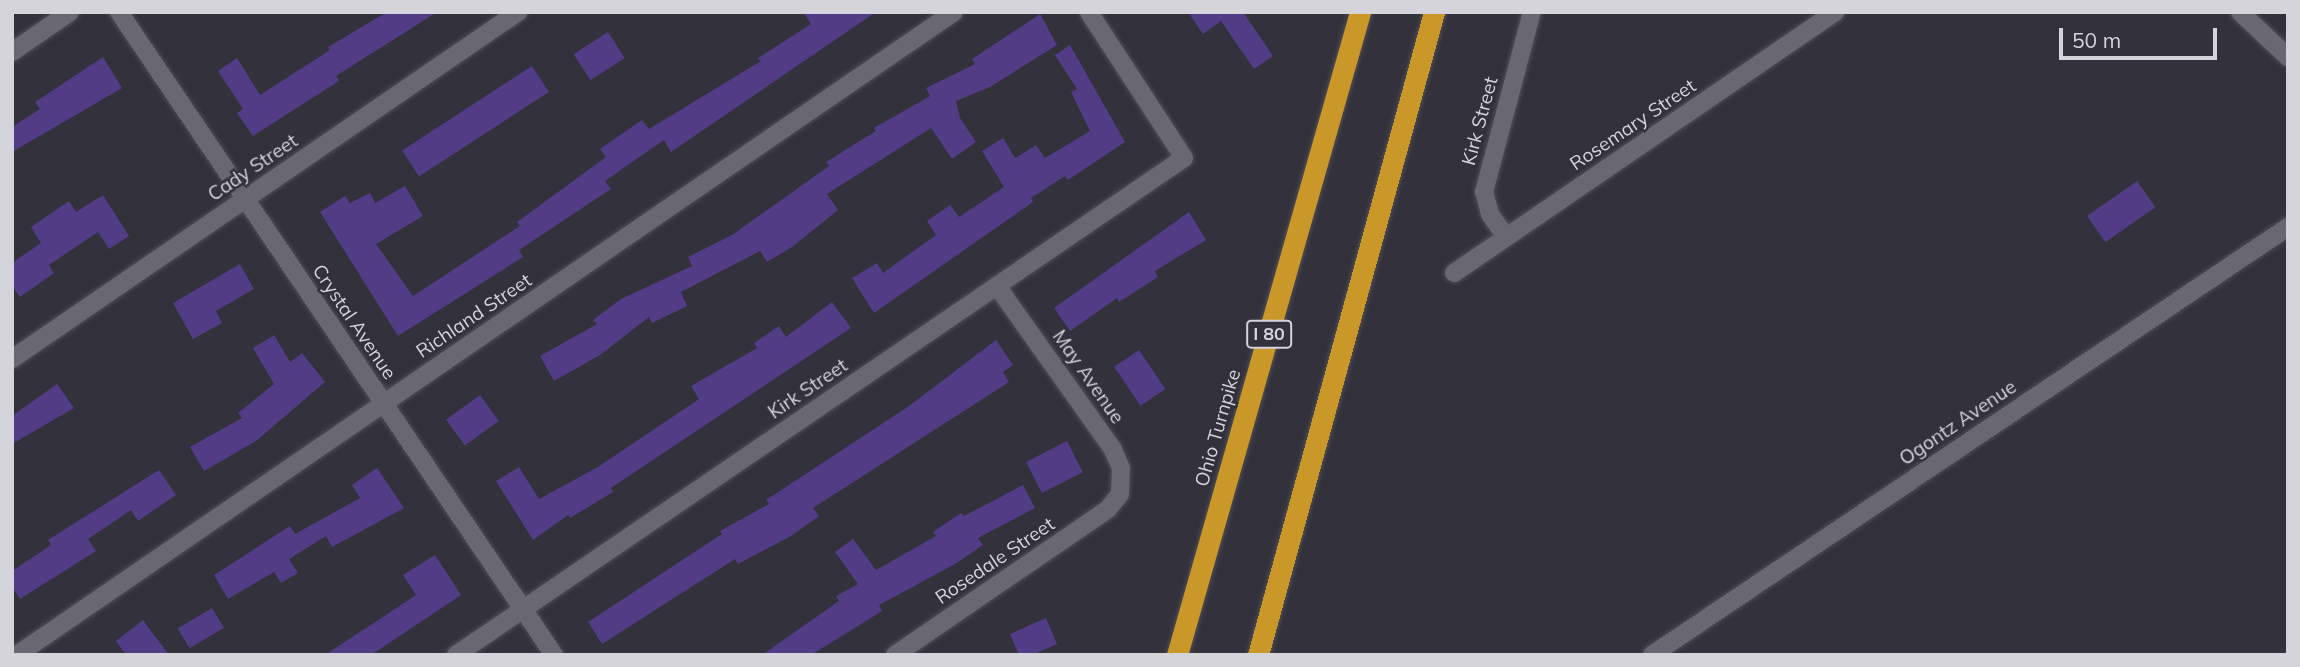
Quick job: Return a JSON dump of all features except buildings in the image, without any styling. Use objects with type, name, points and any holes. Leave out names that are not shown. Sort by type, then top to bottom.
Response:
[{"type":"highway","name":"Ohio Turnpike","points":[[1177,655],[1360,12]]},
{"type":"highway","points":[[1258,655],[1434,12]]},
{"type":"street","points":[[12,52],[70,12]]},
{"type":"street","name":"Crystal Avenue","points":[[119,12],[554,655]]},
{"type":"street","name":"Cady Street","points":[[12,359],[518,12]]},
{"type":"street","name":"Richland Street","points":[[17,655],[954,12]]},
{"type":"street","name":"Kirk Street","points":[[456,655],[1184,158],[1089,12]]},
{"type":"street","name":"Kirk Street","points":[[1506,237],[1490,214],[1484,192],[1531,12]]},
{"type":"street","name":"Rosemary Street","points":[[1454,273],[1835,12]]},
{"type":"street","points":[[2240,12],[2288,57]]},
{"type":"street","name":"Ogontz Avenue","points":[[1653,655],[2288,227]]},
{"type":"street","name":"May Avenue","points":[[997,286],[1112,448],[1123,478],[1118,500]]},
{"type":"street","name":"Rosedale Street","points":[[895,655],[1118,500]]}]
